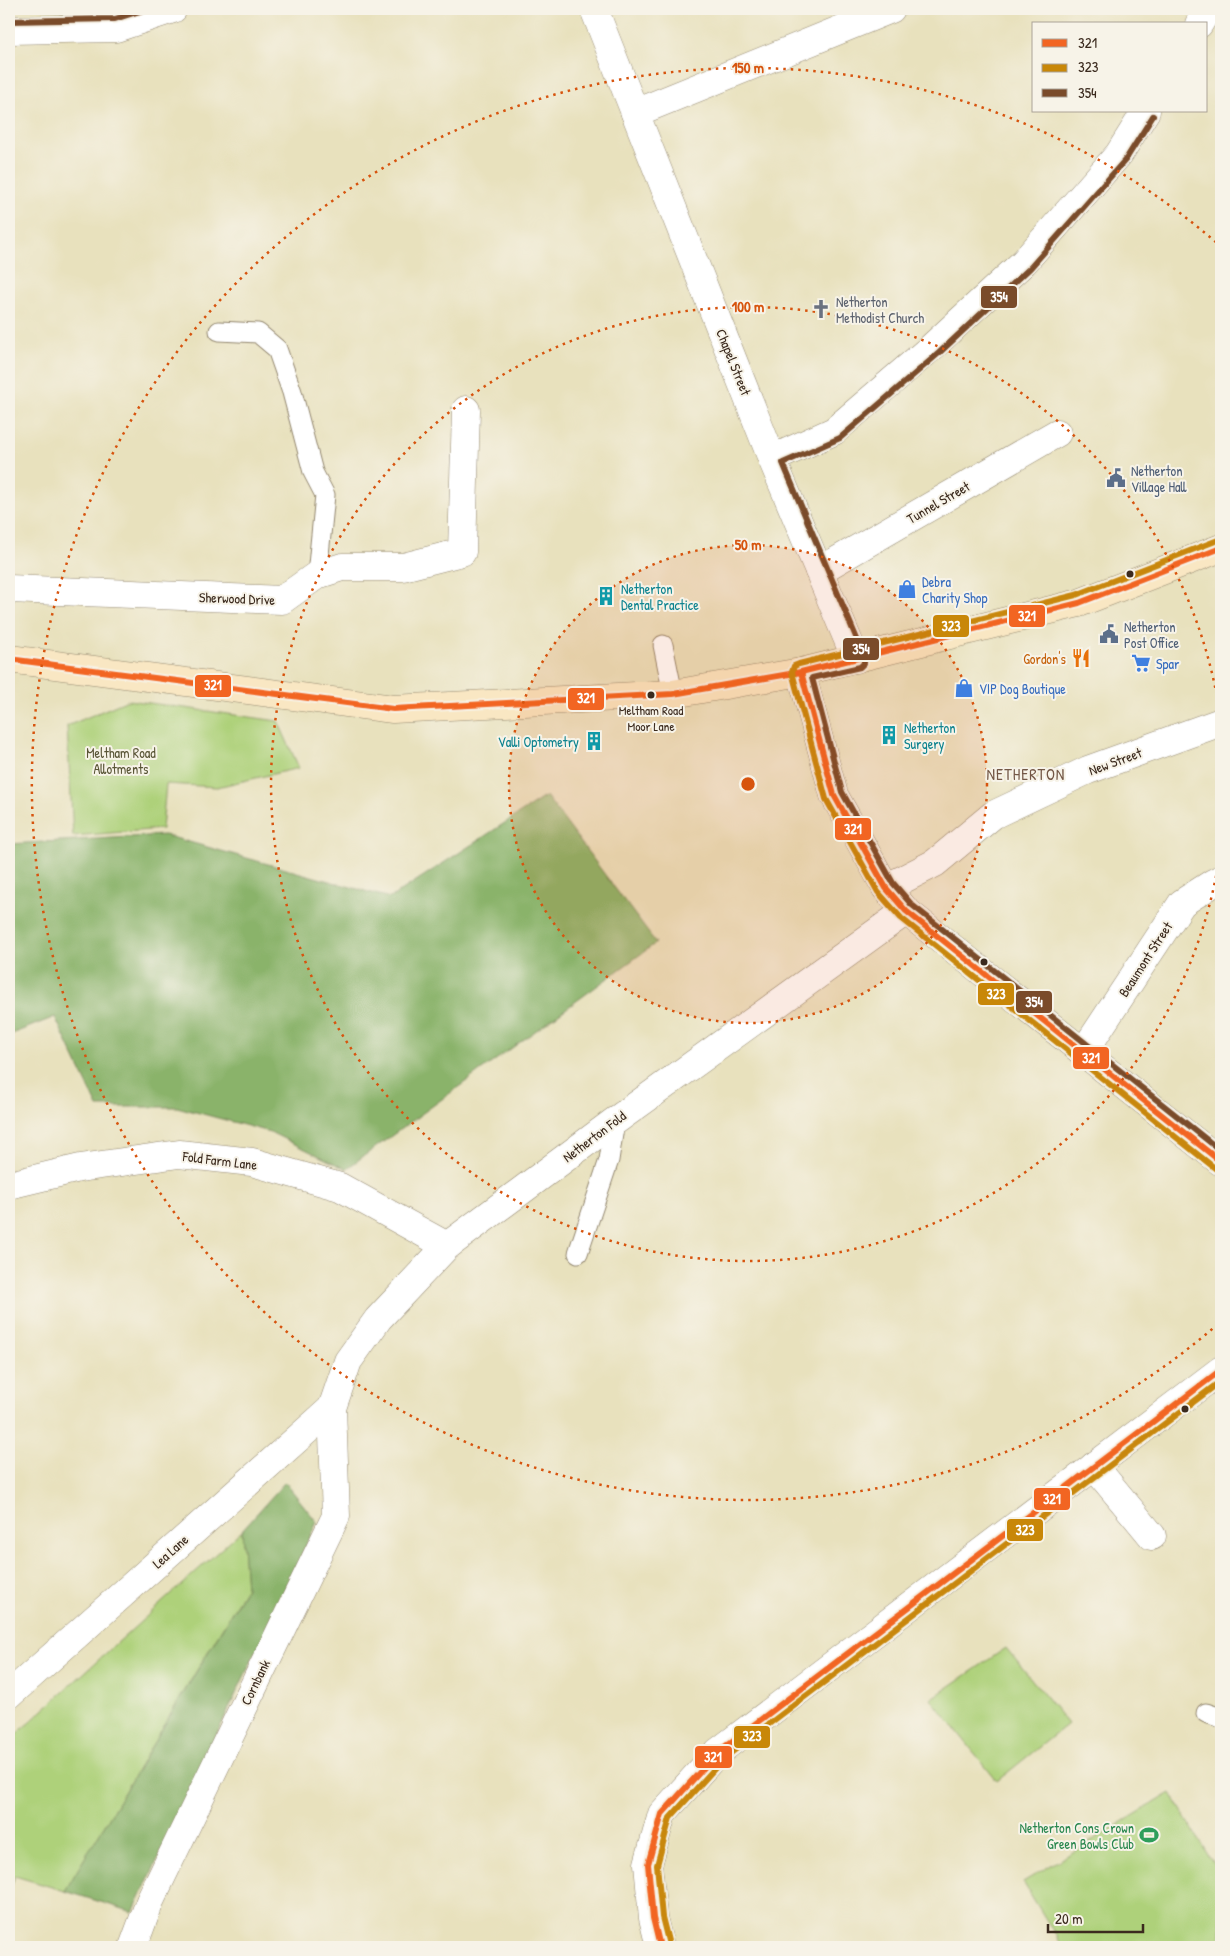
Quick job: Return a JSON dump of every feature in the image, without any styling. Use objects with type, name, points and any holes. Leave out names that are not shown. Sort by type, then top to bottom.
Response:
[{"type":"main road","points":[[9,659],[393,709],[673,694],[801,672],[1079,603],[1221,548]]},
{"type":"street","points":[[9,30],[116,28],[173,9]]},
{"type":"street","name":"Chapel Street","points":[[594,9],[772,459],[856,659]]},
{"type":"street","points":[[635,113],[891,9]]},
{"type":"street","points":[[1201,22],[1208,9]]},
{"type":"street","points":[[772,459],[834,431],[933,346],[1024,262],[1120,154],[1145,112]]},
{"type":"street","name":"Sherwood Drive","points":[[9,589],[282,600],[317,575],[342,567],[403,567],[462,552],[466,410]]},
{"type":"street","name":"Tunnel Street","points":[[819,571],[1057,433]]},
{"type":"street","points":[[801,672],[834,795],[886,888],[906,911],[1221,1162]]},
{"type":"street","name":"New Street","points":[[886,888],[935,863],[993,815],[1088,770],[1221,722]]},
{"type":"street","name":"Beaumont Street","points":[[1083,1053],[1182,902],[1221,880]]},
{"type":"street","name":"Netherton Fold","points":[[332,1408],[348,1361],[378,1319],[447,1246],[615,1121],[906,911]]},
{"type":"street","name":"Fold Farm Lane","points":[[9,1185],[80,1168],[179,1154],[252,1162],[340,1187],[447,1246]]},
{"type":"street","points":[[660,1947],[653,1918],[648,1864],[662,1814],[718,1752],[1221,1370]]},
{"type":"street","name":"Lea Lane","points":[[9,1695],[332,1408]]},
{"type":"street","name":"Cornbank","points":[[133,1947],[150,1900],[336,1516],[332,1408]]},
{"type":"street","points":[[1094,1466],[1152,1536]]},
{"type":"lane","points":[[219,331],[258,333],[277,349],[292,392],[314,472],[325,495],[317,575]]},
{"type":"lane","points":[[663,645],[673,694]]},
{"type":"lane","points":[[578,1253],[609,1160],[615,1121]]},
{"type":"green space","name":"Meltham Road Allotments","points":[[128,700],[278,721],[299,768],[217,787],[166,784],[162,829],[73,836],[67,726]]},
{"type":"green space","points":[[546,796],[656,943],[346,1169],[270,1132],[177,1107],[98,1107],[55,1017],[9,1035],[9,844],[164,835],[390,898]]},
{"type":"green space","points":[[285,1482],[317,1522],[133,1912],[65,1891],[246,1589],[242,1530]]},
{"type":"green space","points":[[242,1530],[246,1588],[65,1891],[15,1876],[9,1893],[9,1741]]},
{"type":"green space","points":[[1006,1648],[1068,1724],[997,1781],[931,1699]]},
{"type":"green space","name":"Netherton Cons Crown Green Bowls Club","points":[[1171,1793],[1221,1877],[1221,1947],[1063,1947],[1023,1882]]},
{"type":"transit line","name":"354","points":[[9,21],[115,19],[146,9]]},
{"type":"transit line","name":"354","points":[[1153,116],[1126,159],[1030,268],[939,353],[840,438],[783,463],[864,656],[864,663],[860,667],[812,678],[842,792],[893,883],[912,905],[1221,1151]]},
{"type":"transit line","name":"323","points":[[1216,1169],[901,918],[878,892],[826,799],[792,672],[794,666],[799,664],[1076,595],[1218,540]]},
{"type":"transit line","name":"321","points":[[9,659],[393,709],[673,694],[801,672],[1079,603],[1221,548]]},
{"type":"transit line","name":"321","points":[[801,672],[834,795],[886,888],[906,911],[1221,1162]]},
{"type":"transit line","name":"321","points":[[660,1947],[653,1918],[648,1864],[662,1814],[718,1752],[1221,1370]]},
{"type":"transit line","name":"323","points":[[669,1945],[662,1917],[657,1865],[670,1818],[724,1758],[1221,1381]]},
{"type":"place","name":"Netherton Methodist Church","points":[[821,309]]},
{"type":"place","name":"Netherton Village Hall","points":[[1116,478]]},
{"type":"place","name":"Debra Charity Shop","points":[[907,589]]},
{"type":"place","name":"Netherton Dental Practice","points":[[606,596]]},
{"type":"place","name":"Netherton Post Office","points":[[1109,634]]},
{"type":"place","name":"Gordon's","points":[[1081,658]]},
{"type":"place","name":"Spar","points":[[1141,663]]},
{"type":"place","name":"VIP Dog Boutique","points":[[964,688]]},
{"type":"place","name":"Meltham Road Moor Lane","points":[[651,695]]},
{"type":"place","name":"Netherton Surgery","points":[[889,735]]},
{"type":"place","name":"Valli Optometry","points":[[594,741]]},
{"type":"place","name":"Netherton Cons Crown Green Bowls Club","points":[[1149,1835]]},
{"type":"district","name":"NETHERTON","points":[[1026,774]]}]
